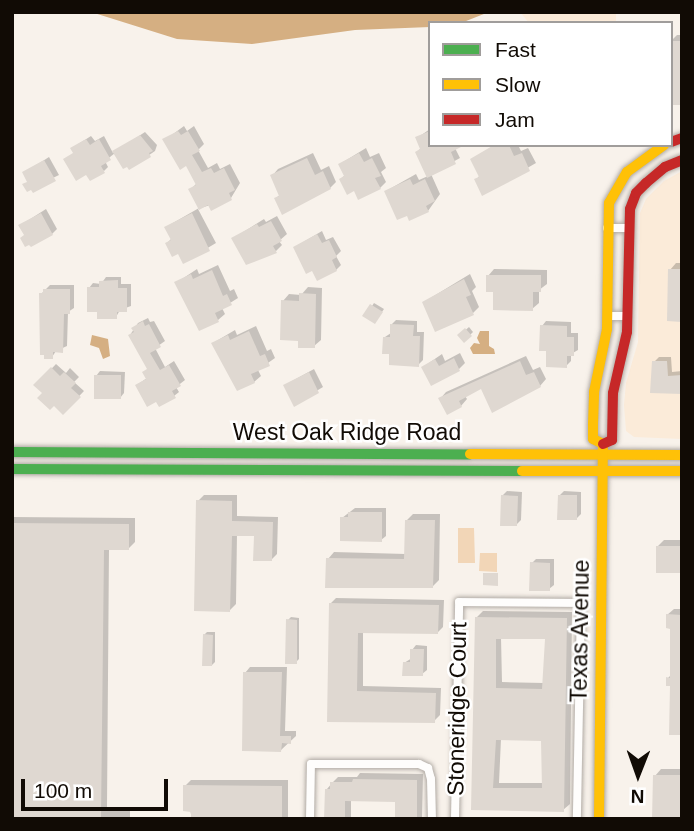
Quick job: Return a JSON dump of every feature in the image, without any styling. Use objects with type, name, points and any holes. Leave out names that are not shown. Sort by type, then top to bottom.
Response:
[{"type":"street","points":[[660,147],[665,167]]},
{"type":"street","name":"Texas Avenue","points":[[603,449],[593,439],[594,392],[607,316],[609,203],[627,172],[660,147]]},
{"type":"street","name":"Texas Avenue","points":[[599,819],[603,449],[612,439],[613,393],[624,356],[628,316],[627,228],[636,193],[665,167],[682,160]]},
{"type":"street","points":[[607,228],[627,228]]},
{"type":"street","points":[[607,316],[628,316]]},
{"type":"street","points":[[594,392],[613,393]]},
{"type":"street","name":"West Oak Ridge Road","points":[[12,452],[450,454],[603,449],[682,455]]},
{"type":"street","points":[[171,470],[173,461],[206,459],[218,453]]},
{"type":"street","points":[[379,469],[384,461],[439,461],[450,454]]},
{"type":"street","name":"West Oak Ridge Road","points":[[12,468],[682,471]]},
{"type":"street","name":"Stoneridge Court","points":[[455,819],[459,602],[581,603],[577,819]]},
{"type":"street","points":[[310,819],[311,764],[419,764],[428,768],[431,779],[432,819]]},
{"type":"shaded area","points":[[91,12],[489,12],[466,21],[428,21],[428,27],[355,30],[252,44],[177,39]]},
{"type":"shaded area","points":[[520,12],[616,12],[616,21],[527,21]]},
{"type":"shaded area","points":[[682,171],[682,439],[634,437],[626,431],[624,405],[626,383],[638,342],[640,213],[646,199],[664,181]]},
{"type":"shaded area","points":[[480,331],[489,331],[489,346],[494,349],[495,354],[473,354],[470,348],[474,343],[480,344],[477,338]]},
{"type":"shaded area","points":[[92,335],[108,339],[110,356],[103,359],[99,348],[90,345]]},
{"type":"shaded area","points":[[458,528],[474,528],[475,563],[458,563]]},
{"type":"shaded area","points":[[480,553],[497,553],[497,572],[479,571]]},
{"type":"building","points":[[673,41],[682,41],[682,105],[673,105]]},
{"type":"building","points":[[178,131],[181,135],[188,131],[200,151],[192,155],[202,172],[211,168],[214,173],[224,168],[235,190],[229,193],[232,200],[211,211],[208,205],[199,210],[188,189],[196,185],[186,166],[180,170],[162,139]]},
{"type":"building","points":[[428,132],[428,147],[461,147],[451,152],[456,164],[427,178],[415,152],[420,149],[415,137]]},
{"type":"building","points":[[140,135],[153,151],[149,153],[151,157],[129,170],[127,167],[123,169],[112,151]]},
{"type":"building","points":[[86,139],[90,145],[99,139],[111,160],[101,166],[105,173],[90,181],[86,175],[76,181],[63,159],[73,153],[70,148]]},
{"type":"building","points":[[491,147],[510,147],[514,156],[522,153],[530,171],[482,196],[474,179],[479,177],[470,159]]},
{"type":"building","points":[[359,153],[364,162],[372,158],[381,176],[375,178],[381,189],[358,200],[354,191],[347,195],[339,179],[344,176],[338,164]]},
{"type":"building","points":[[307,158],[315,175],[323,171],[331,189],[282,215],[274,198],[279,196],[270,175]]},
{"type":"building","points":[[44,160],[56,181],[33,193],[31,190],[27,192],[22,184],[27,182],[22,172]]},
{"type":"building","points":[[410,179],[413,185],[425,179],[435,201],[426,206],[429,212],[409,221],[407,216],[397,220],[384,191]]},
{"type":"building","points":[[41,213],[53,235],[31,247],[25,247],[20,238],[24,235],[18,225]]},
{"type":"building","points":[[192,213],[210,251],[183,264],[178,254],[172,257],[165,243],[171,240],[164,227]]},
{"type":"building","points":[[271,221],[282,241],[273,246],[277,253],[246,265],[231,238],[257,224],[259,227]]},
{"type":"building","points":[[317,234],[322,243],[329,240],[337,257],[332,260],[337,271],[317,281],[312,271],[306,274],[293,247]]},
{"type":"building","points":[[668,269],[682,269],[682,322],[667,321]]},
{"type":"building","points":[[212,270],[223,296],[227,294],[232,305],[215,313],[219,322],[199,331],[174,282],[191,274],[193,279]]},
{"type":"building","points":[[486,275],[541,275],[541,292],[533,292],[533,311],[493,310],[493,292],[486,292]]},
{"type":"building","points":[[464,279],[471,295],[466,297],[474,315],[435,332],[422,302]]},
{"type":"building","points":[[118,280],[118,288],[127,288],[127,312],[117,312],[117,319],[97,319],[97,312],[87,312],[87,287],[99,287],[99,281]]},
{"type":"building","points":[[43,289],[70,289],[70,314],[64,314],[63,353],[53,352],[53,359],[44,359],[44,355],[40,355],[39,293],[43,293]]},
{"type":"building","points":[[299,293],[316,294],[315,348],[298,348],[298,341],[280,340],[281,300],[299,301]]},
{"type":"building","points":[[370,304],[383,312],[375,324],[362,316]]},
{"type":"building","points":[[143,321],[145,326],[149,324],[161,347],[150,353],[160,370],[169,365],[181,386],[172,391],[176,398],[159,407],[156,402],[147,407],[135,385],[146,379],[142,372],[147,369],[128,335],[134,332],[131,328]]},
{"type":"building","points":[[390,324],[414,325],[413,336],[420,336],[419,367],[389,365],[389,354],[382,354],[383,337],[390,337]]},
{"type":"building","points":[[540,325],[567,326],[567,337],[574,337],[574,356],[567,356],[567,368],[546,367],[546,351],[539,351]]},
{"type":"building","points":[[465,328],[472,336],[464,343],[457,335]]},
{"type":"building","points":[[249,331],[260,356],[265,354],[270,366],[251,374],[255,383],[237,391],[211,343],[228,335],[230,340]]},
{"type":"building","points":[[454,358],[460,371],[431,386],[421,367],[435,359],[439,366]]},
{"type":"building","points":[[520,361],[526,375],[534,372],[541,387],[492,413],[481,389],[459,401],[462,407],[447,415],[438,398]]},
{"type":"building","points":[[652,361],[667,361],[668,376],[682,375],[682,394],[650,393]]},
{"type":"building","points":[[51,367],[60,376],[64,372],[76,383],[71,388],[81,397],[63,415],[54,406],[50,410],[37,398],[42,393],[33,385]]},
{"type":"building","points":[[309,372],[319,393],[294,407],[283,385]]},
{"type":"building","points":[[94,375],[121,375],[121,399],[94,399]]},
{"type":"building","points":[[501,495],[518,496],[517,526],[500,526]]},
{"type":"building","points":[[558,495],[577,495],[577,520],[557,520]]},
{"type":"building","points":[[196,500],[232,501],[232,521],[273,522],[272,561],[253,561],[254,536],[232,536],[230,612],[194,611]]},
{"type":"building","points":[[348,512],[382,512],[382,542],[340,541],[340,517],[348,517]]},
{"type":"building","points":[[405,520],[435,520],[433,588],[325,588],[326,558],[404,559]]},
{"type":"building","points":[[12,523],[129,524],[129,550],[104,550],[101,819],[12,819]]},
{"type":"building","points":[[656,546],[682,546],[682,573],[656,573]]},
{"type":"building","points":[[530,562],[550,563],[550,591],[529,591]]},
{"type":"building","points":[[483,573],[498,573],[498,586],[483,585]]},
{"type":"building","points":[[329,603],[439,605],[438,634],[358,633],[357,691],[436,693],[435,723],[327,722]]},
{"type":"building","points":[[666,614],[682,615],[682,735],[669,735],[670,686],[666,686],[666,677],[670,678],[670,629],[666,628]]},
{"type":"building","points":[[475,617],[567,618],[564,812],[471,810]],"holes":[[[496,639],[545,639],[542,689],[496,688]],[[496,740],[541,741],[542,788],[493,788]]]},
{"type":"building","points":[[286,619],[297,620],[297,664],[285,664]]},
{"type":"building","points":[[203,634],[213,635],[212,666],[202,666]]},
{"type":"building","points":[[410,649],[424,649],[423,676],[402,676],[403,662],[410,662]]},
{"type":"building","points":[[243,672],[282,672],[280,736],[291,736],[291,744],[282,743],[281,752],[242,751]]},
{"type":"building","points":[[653,775],[682,775],[682,819],[652,819]]},
{"type":"building","points":[[353,779],[417,780],[417,819],[395,819],[395,802],[345,801],[345,819],[324,819],[325,789],[330,789],[330,782],[352,782]]},
{"type":"building","points":[[183,785],[282,786],[282,819],[191,819],[191,812],[183,811]]},
{"type":"traffic: fast","points":[[12,452],[470,454]]},
{"type":"traffic: fast","points":[[12,469],[522,471]]},
{"type":"traffic: slow","points":[[603,444],[593,439],[593,424],[594,392],[607,329],[609,203],[627,172],[661,147]]},
{"type":"traffic: slow","points":[[599,819],[603,444]]},
{"type":"traffic: slow","points":[[470,454],[682,455]]},
{"type":"traffic: slow","points":[[522,471],[682,471]]},
{"type":"traffic: jam","points":[[673,141],[682,138]]},
{"type":"traffic: jam","points":[[603,444],[612,440],[613,393],[627,332],[630,209],[636,193],[646,183],[665,167],[682,160]]}]
